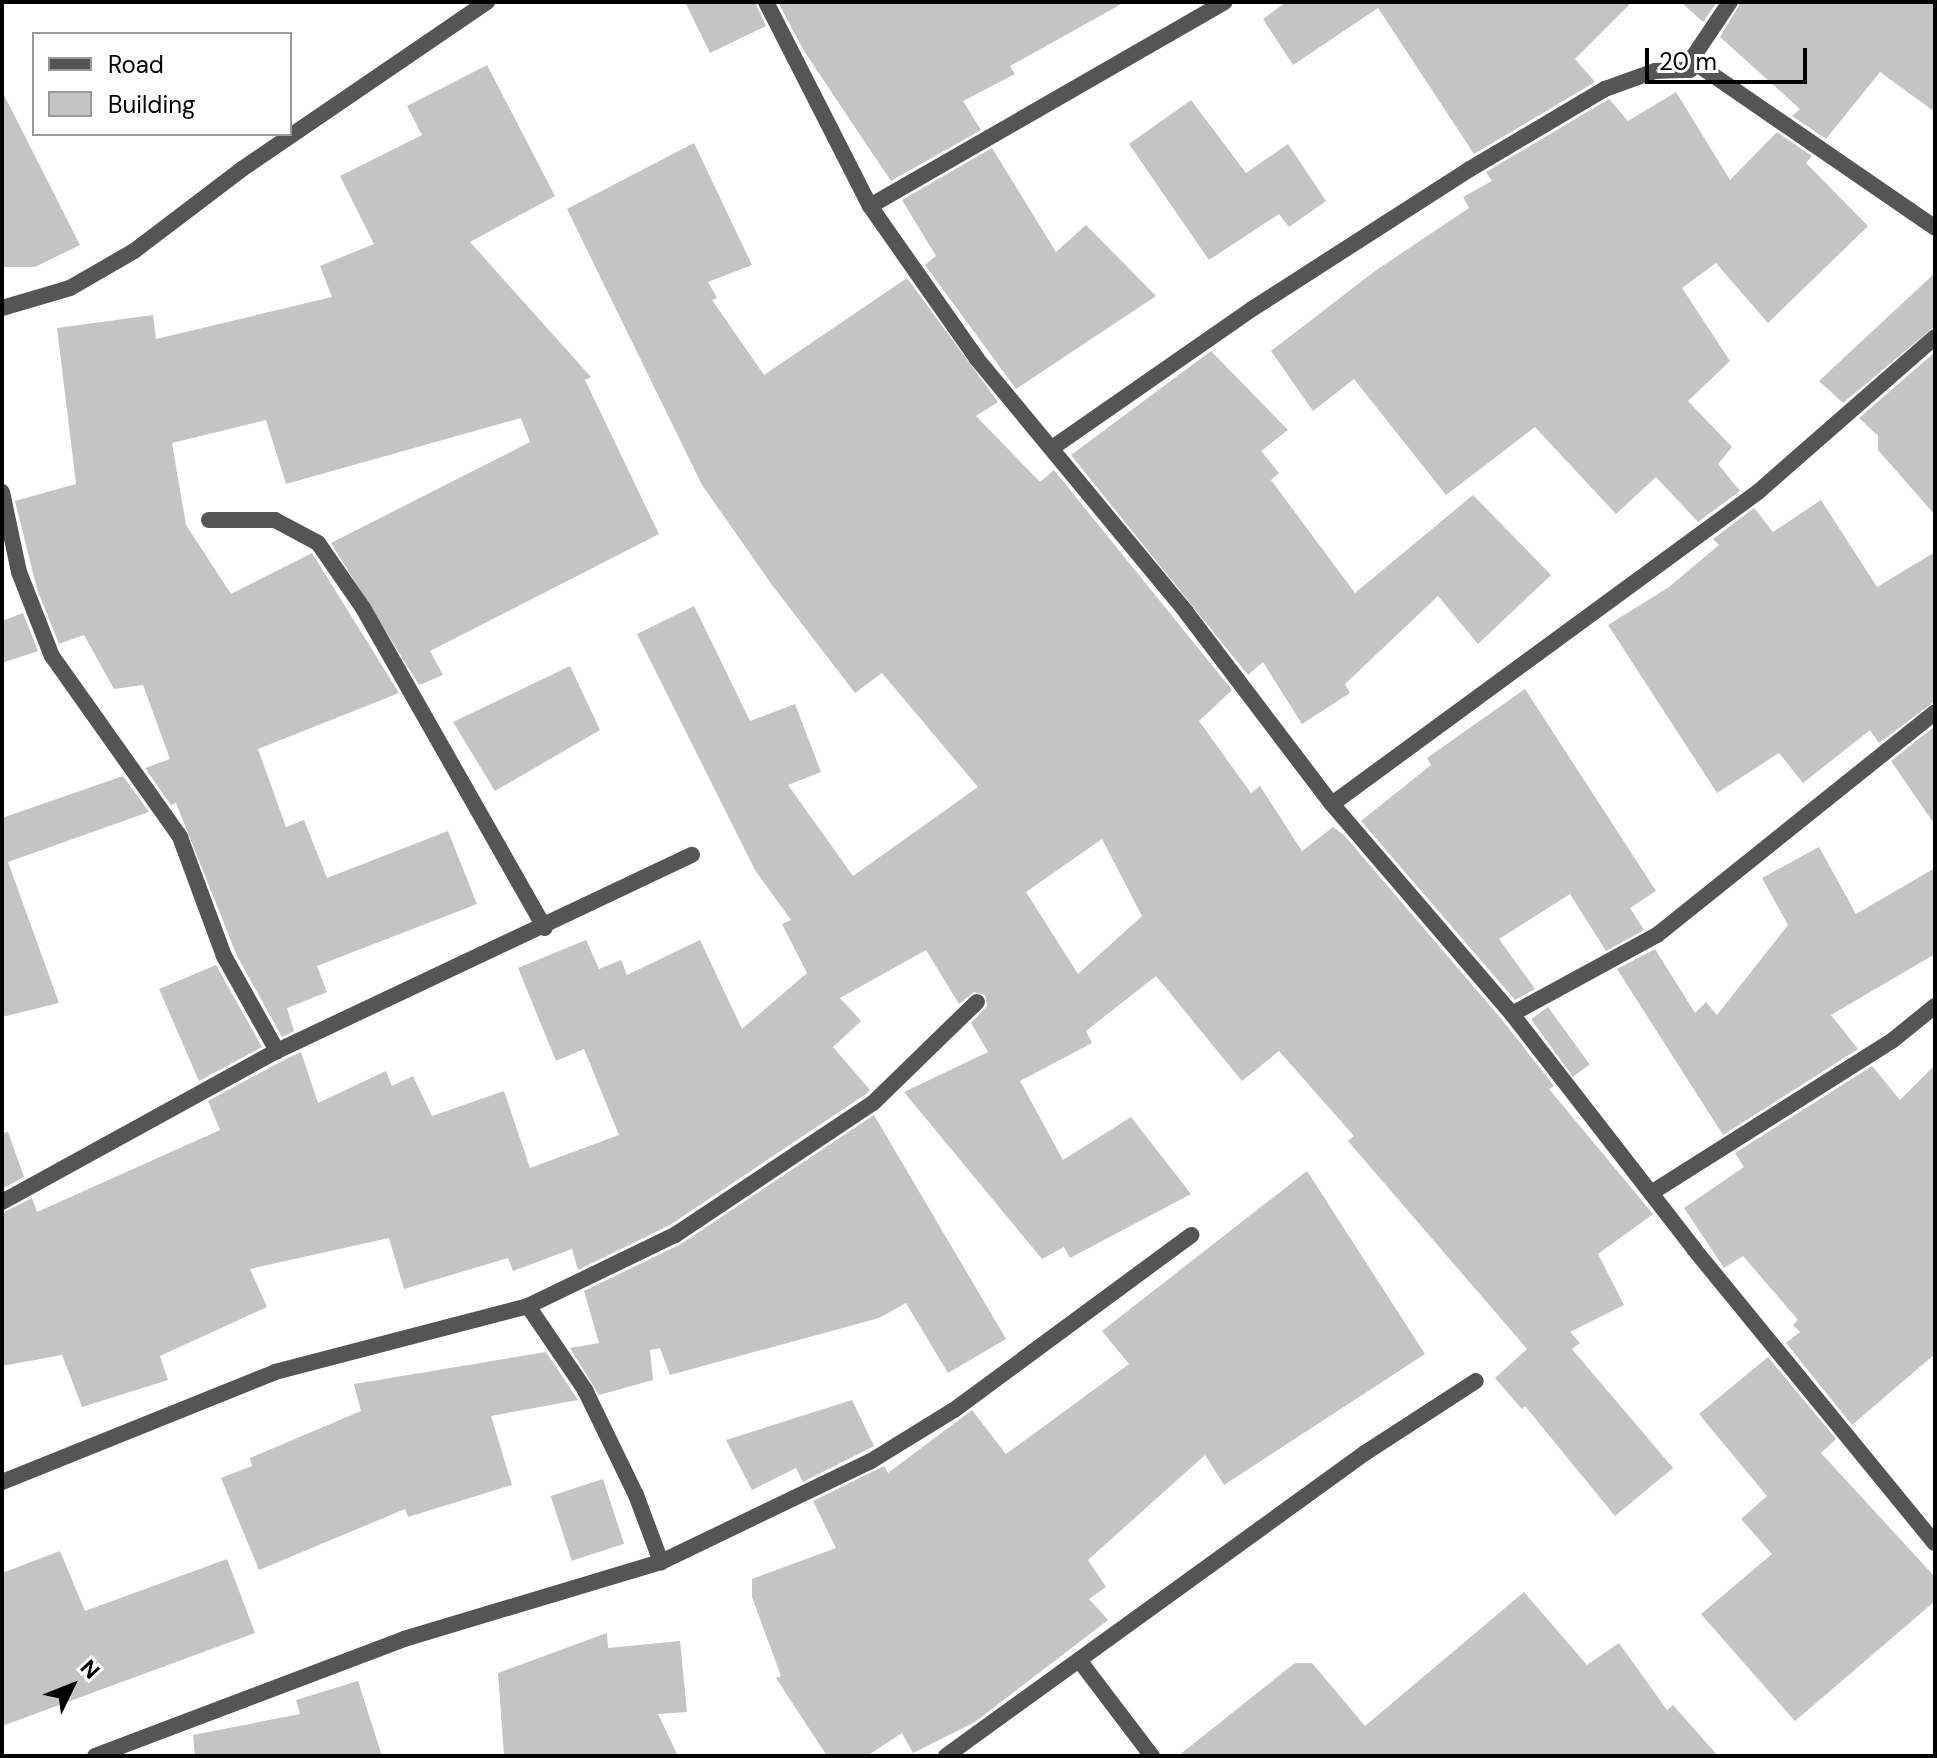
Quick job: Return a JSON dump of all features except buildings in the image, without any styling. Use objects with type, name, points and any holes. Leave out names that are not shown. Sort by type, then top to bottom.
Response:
[{"type":"street","points":[[292,135],[487,2]]},
{"type":"street","points":[[766,2],[870,206],[977,359],[1052,448],[1332,804],[1512,1014],[1651,1193],[1935,1543]]},
{"type":"street","points":[[870,206],[1225,2]]},
{"type":"street","points":[[1052,448],[1252,309],[1470,169],[1605,89],[1655,71],[1690,70],[1691,60],[1730,2]]},
{"type":"street","points":[[1691,60],[1935,228]]},
{"type":"street","points":[[2,308],[70,288],[134,251],[290,136]]},
{"type":"street","points":[[1332,804],[1758,492],[1935,337]]},
{"type":"street","points":[[2,492],[19,572],[52,656],[180,837],[224,956],[277,1051]]},
{"type":"street","points":[[209,520],[275,520],[318,543],[363,608],[545,928]]},
{"type":"street","points":[[1512,1014],[1657,935],[1935,712]]},
{"type":"street","points":[[2,1202],[277,1051],[545,928],[692,855]]},
{"type":"street","points":[[2,1482],[275,1372],[528,1306],[675,1235],[873,1103],[977,1002]]},
{"type":"street","points":[[1651,1193],[1893,1040],[1935,1006]]},
{"type":"street","points":[[95,1756],[404,1639],[661,1562],[895,1447],[954,1410],[1191,1235]]},
{"type":"street","points":[[528,1306],[585,1390],[636,1495],[661,1562]]},
{"type":"street","points":[[946,1756],[1365,1453],[1476,1381]]},
{"type":"street","points":[[1079,1660],[1152,1756]]}]
